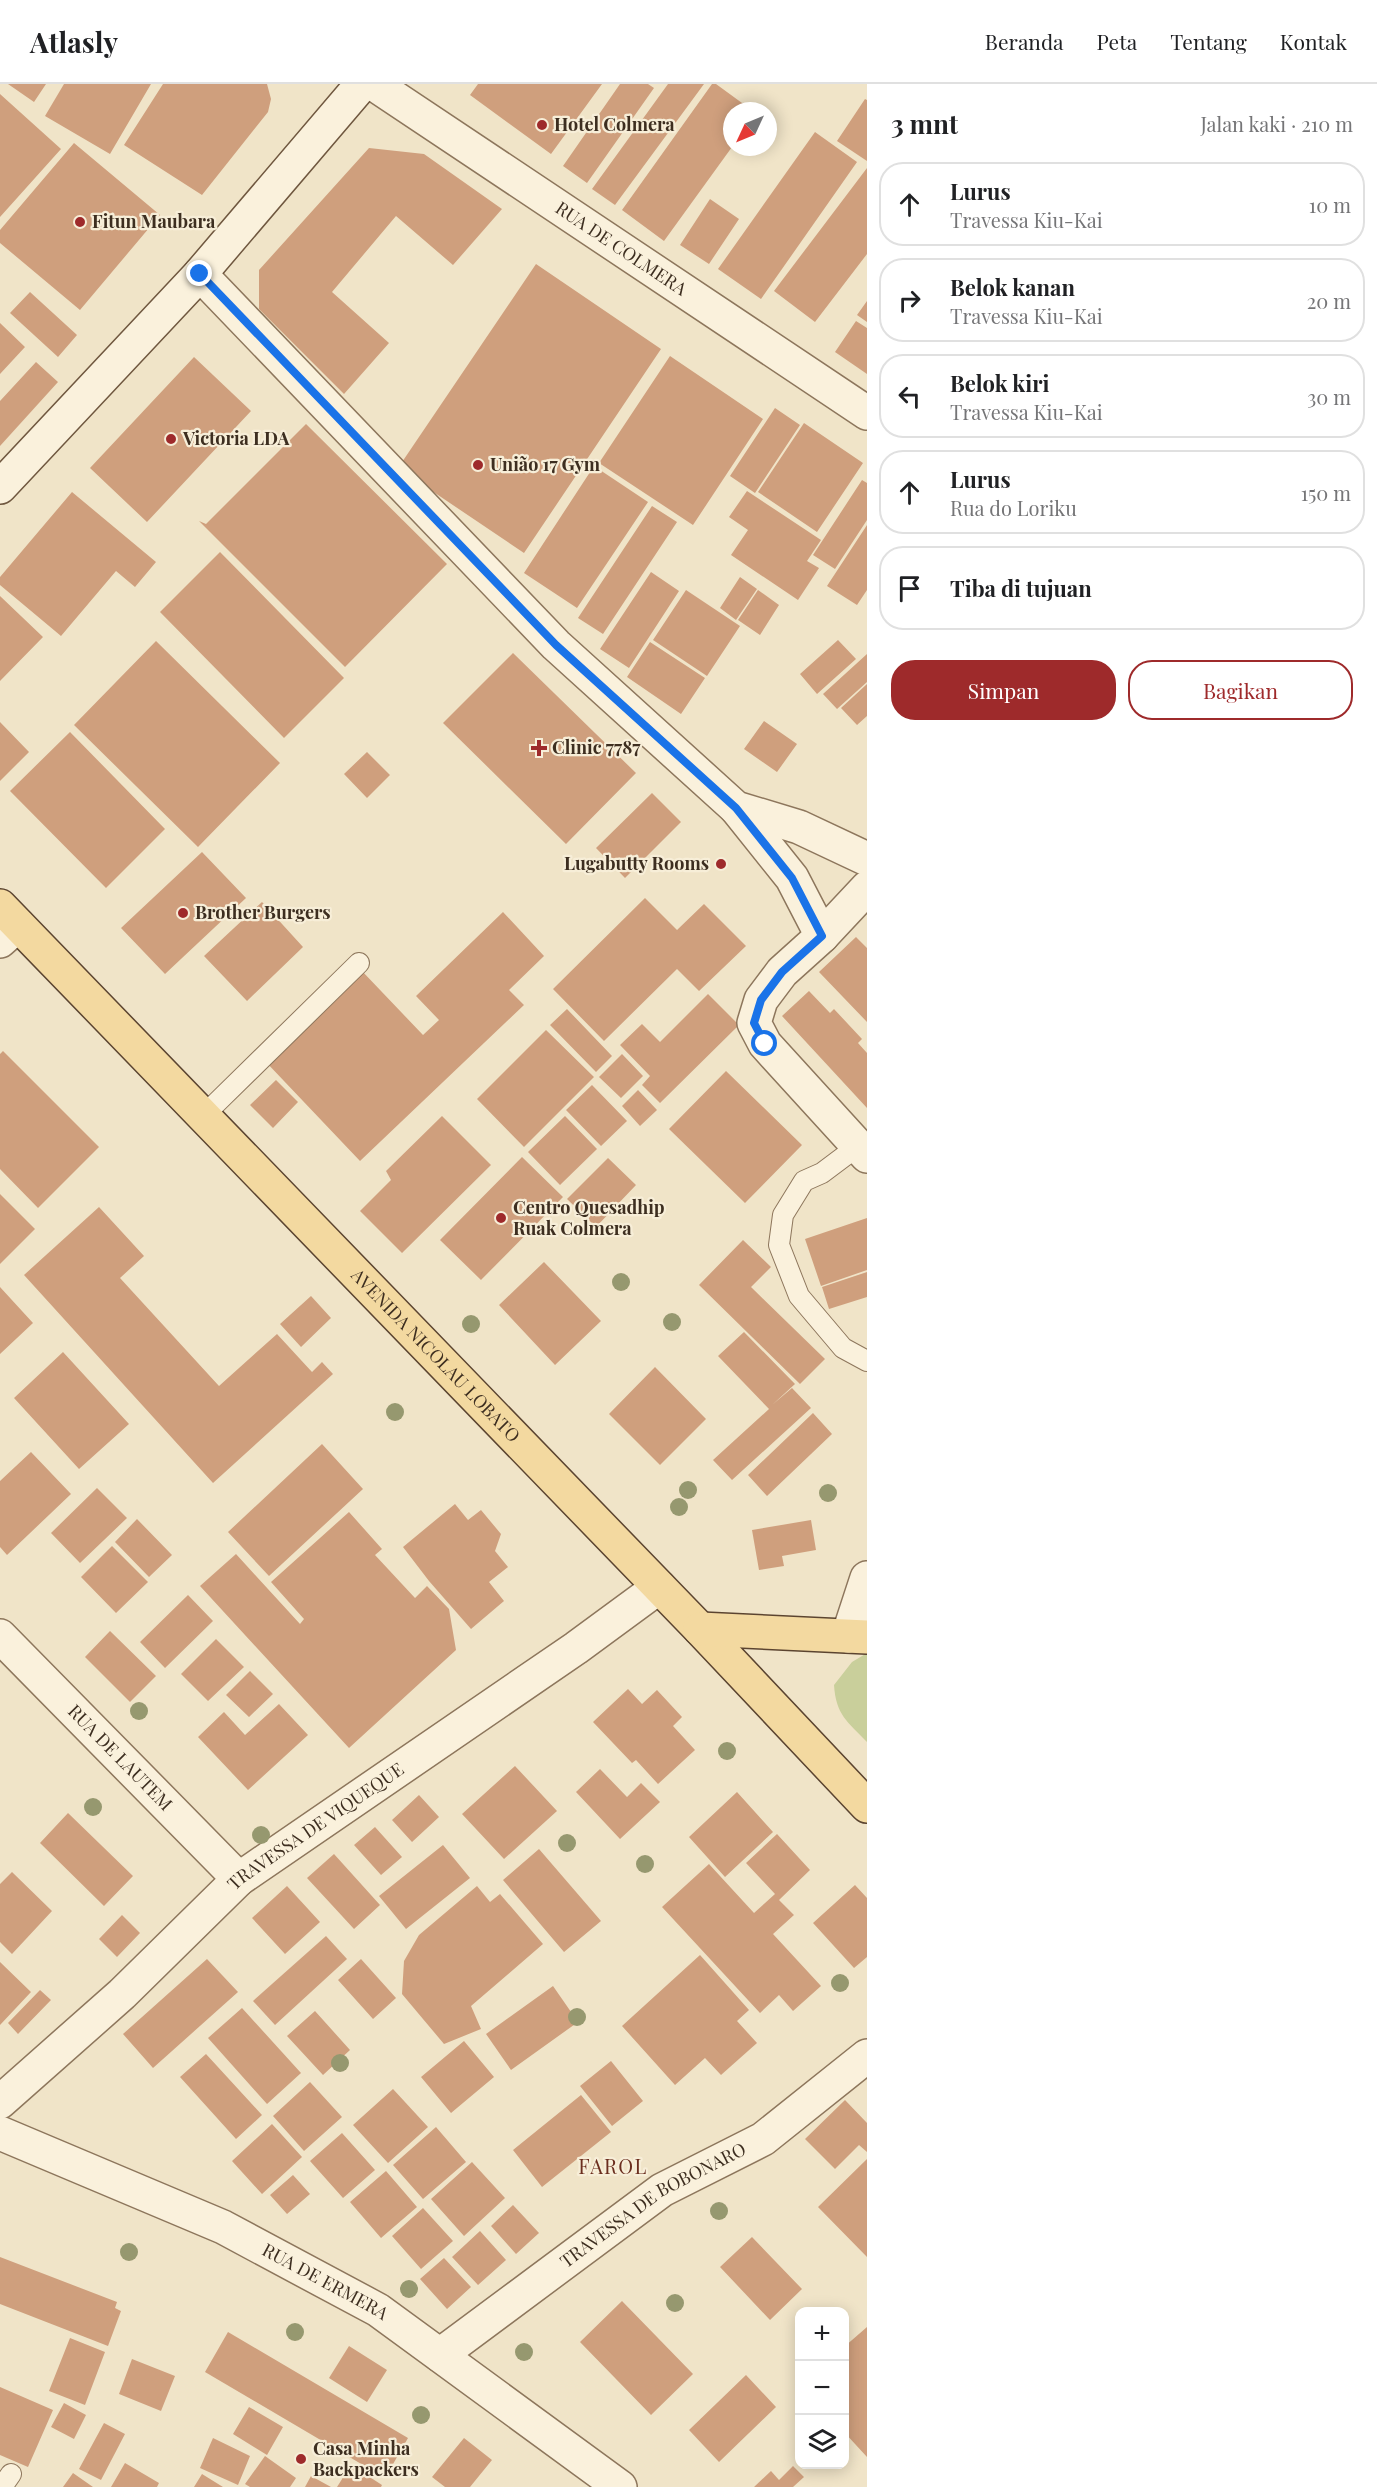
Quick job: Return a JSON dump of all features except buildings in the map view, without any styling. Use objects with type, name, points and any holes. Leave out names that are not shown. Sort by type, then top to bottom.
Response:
[{"type":"main road","name":"AVENIDA NICOLAU LOBATO","points":[[6,924],[203,1116],[700,1629],[867,1806]]},
{"type":"main road","points":[[700,1629],[858,1636]]},
{"type":"street","points":[[0,487],[200,274],[362,84]]},
{"type":"street","name":"RUA DE COLMERA","points":[[374,84],[867,413]]},
{"type":"street","points":[[200,274],[556,645],[736,808],[792,878],[822,936]]},
{"type":"street","points":[[736,808],[799,827],[867,859]]},
{"type":"street","points":[[863,1151],[765,1044],[754,1023],[761,1000],[782,972],[822,936],[867,888]]},
{"type":"street","points":[[858,1636],[867,1578]]},
{"type":"street","name":"TRAVESSA DE VIQUEQUE","points":[[0,2102],[122,1994],[239,1879],[576,1648],[659,1587]]},
{"type":"street","name":"RUA DE LAUTEM","points":[[0,1636],[239,1879]]},
{"type":"street","name":"TRAVESSA DE BOBONARO","points":[[440,2355],[662,2190],[763,2139],[867,2056]]},
{"type":"street","name":"RUA DE ERMERA","points":[[0,2133],[223,2227],[378,2310],[620,2487]]},
{"type":"lane","points":[[203,1116],[359,963]]},
{"type":"lane","points":[[863,1151],[804,1181],[783,1215],[779,1245],[799,1296],[843,1348],[867,1361]]},
{"type":"green space","points":[[867,1653],[867,1742],[848,1723],[840,1711],[834,1685],[852,1662]]},
{"type":"place","name":"Hotel Colmera","points":[[542,125]]},
{"type":"place","name":"Fitun Maubara","points":[[80,222]]},
{"type":"place","name":"Victoria LDA","points":[[171,439]]},
{"type":"place","name":"União 17 Gym","points":[[478,465]]},
{"type":"place","name":"Clinic 7787","points":[[539,748]]},
{"type":"place","name":"Lugabutty Rooms","points":[[721,864]]},
{"type":"place","name":"Brother Burgers","points":[[183,913]]},
{"type":"place","name":"Centro Quesadhip Ruak Colmera","points":[[501,1218]]},
{"type":"place","name":"Casa Minha Backpackers","points":[[301,2459]]},
{"type":"district","name":"FAROL","points":[[613,2167]]},
{"type":"route","points":[[200,274],[556,645],[736,808],[792,878],[822,936],[782,972],[761,1000],[754,1023],[765,1044]]}]
